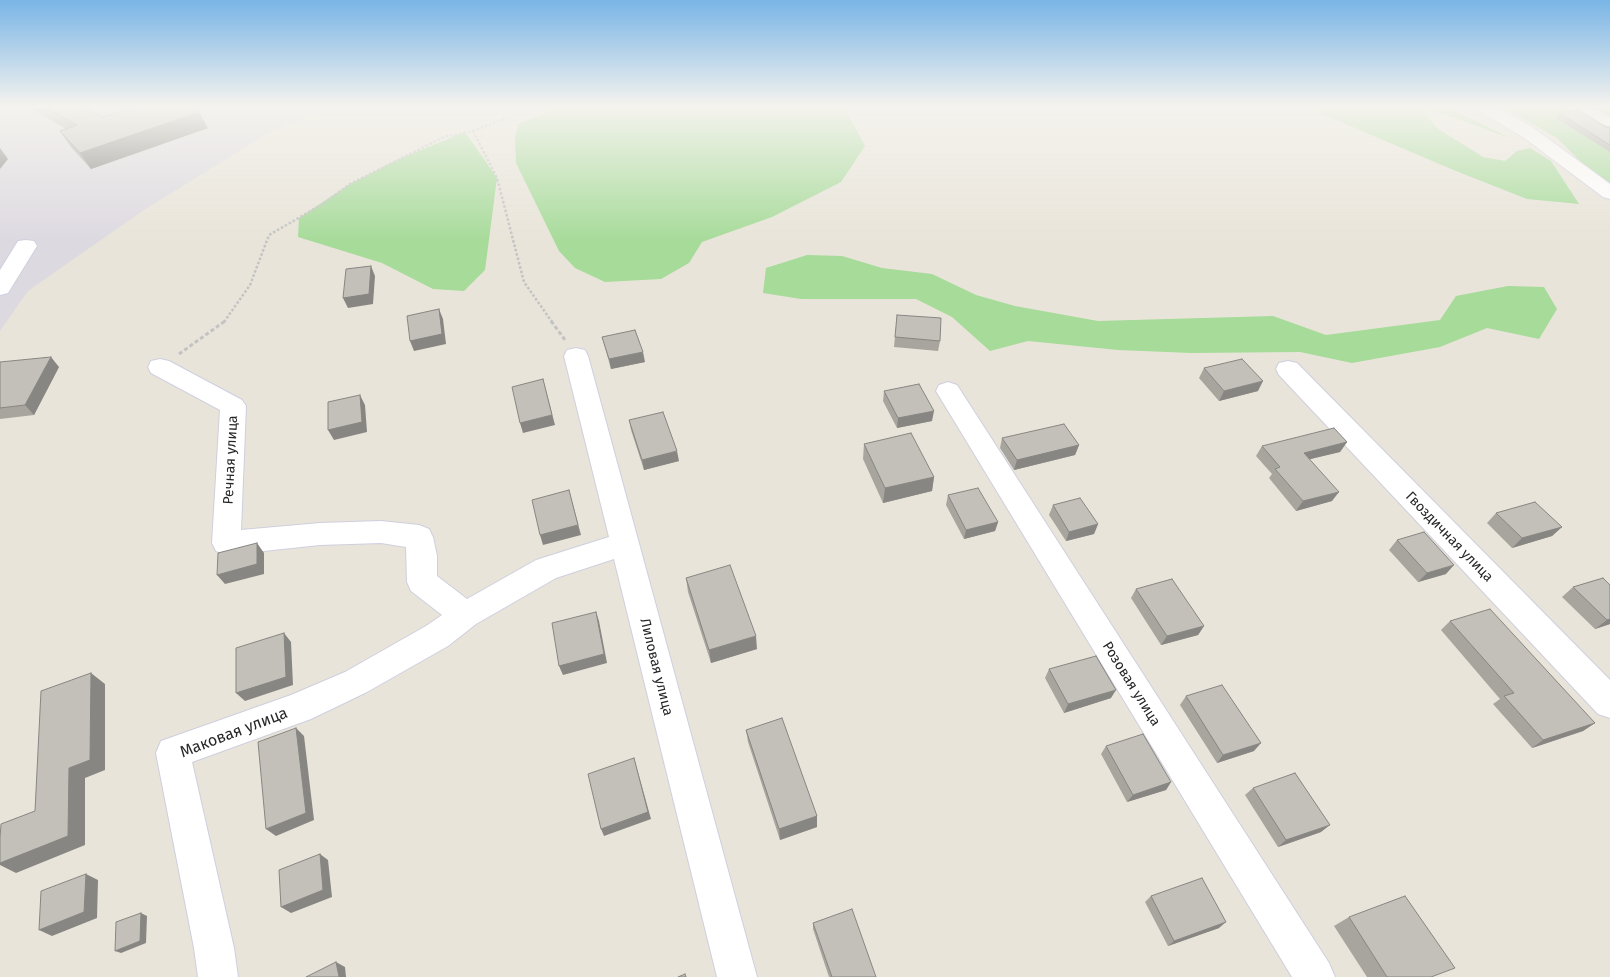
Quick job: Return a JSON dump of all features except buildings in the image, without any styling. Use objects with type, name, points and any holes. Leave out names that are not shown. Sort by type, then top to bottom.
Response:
[{"type":"street","points":[[1555,152],[1610,192]]},
{"type":"street","points":[[0,288],[26,246]]},
{"type":"street","name":"Лиловая улица","points":[[576,356],[737,977]]},
{"type":"street","name":"Речная улица","points":[[160,367],[233,406],[226,543],[320,534],[364,532],[381,532],[419,537],[422,556],[422,582],[465,615]]},
{"type":"street","name":"Гвоздичная улица","points":[[1288,369],[1610,704]]},
{"type":"street","name":"Розовая улица","points":[[948,390],[1315,977]]},
{"type":"street","name":"Маковая улица","points":[[218,977],[214,948],[173,753],[299,708],[356,682],[437,636],[465,615],[546,569],[625,544]]},
{"type":"path","points":[[160,367],[223,323],[250,286],[269,235],[377,169],[412,152]]},
{"type":"path","points":[[484,152],[498,178],[524,282],[576,356]]},
{"type":"shaded area","points":[[0,152],[238,152],[141,212],[28,291],[0,331]]},
{"type":"green space","points":[[417,152],[479,152],[497,178],[485,270],[464,291],[433,289],[382,263],[298,237],[299,218],[350,184]]},
{"type":"green space","points":[[516,152],[861,152],[841,182],[772,217],[702,242],[689,263],[661,279],[605,282],[575,268],[559,251],[516,163]]},
{"type":"green space","points":[[1410,152],[1474,152],[1483,157],[1505,161],[1516,152],[1536,152],[1551,161],[1579,204],[1527,199]]},
{"type":"green space","points":[[1571,152],[1610,152],[1610,185],[1595,176]]},
{"type":"green space","points":[[807,255],[842,256],[882,268],[932,274],[976,295],[1015,306],[1098,321],[1273,316],[1326,335],[1440,320],[1456,296],[1508,286],[1544,287],[1557,309],[1539,339],[1487,328],[1440,347],[1352,363],[1300,352],[1191,353],[1118,350],[1028,341],[990,351],[952,317],[916,299],[801,299],[763,293],[766,268]]}]
